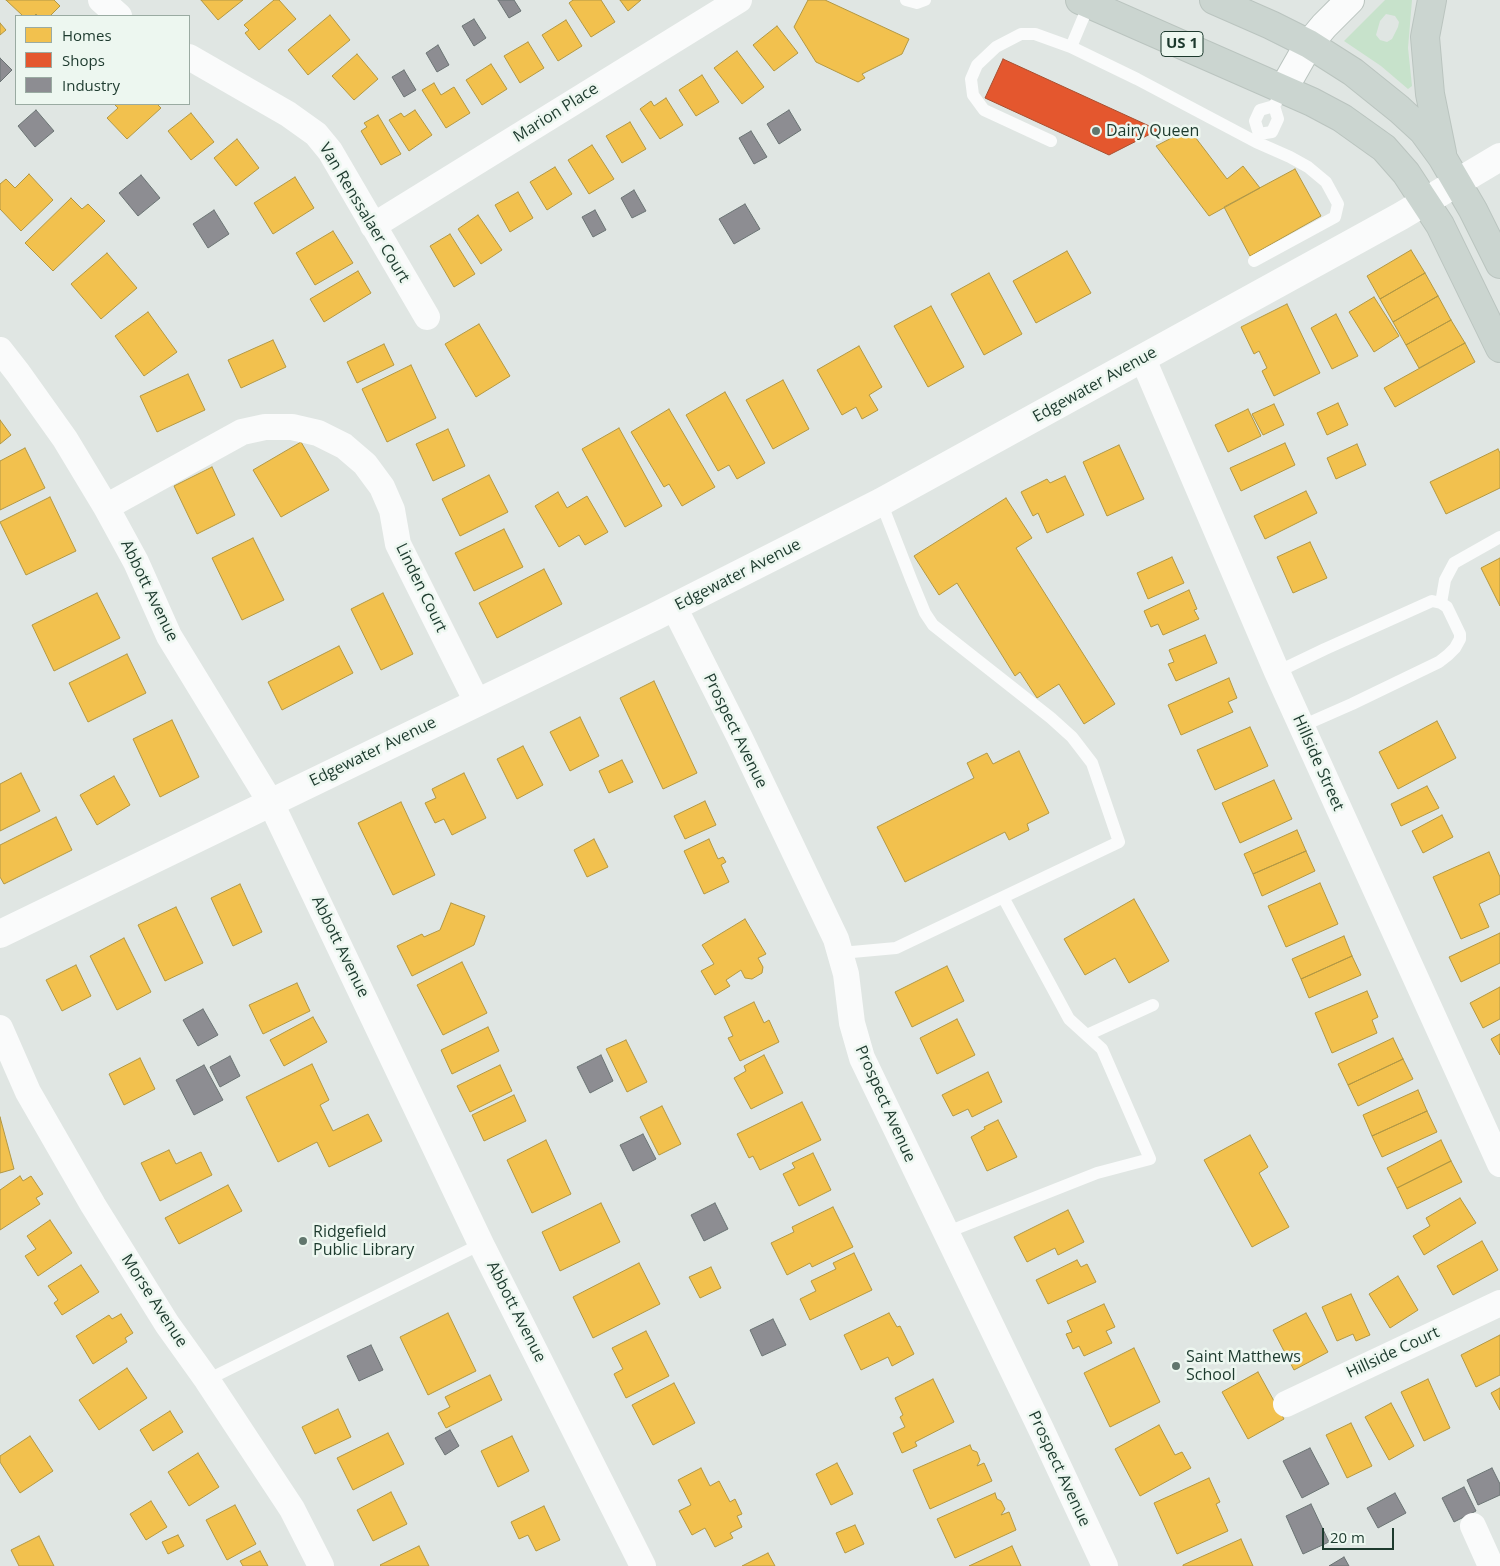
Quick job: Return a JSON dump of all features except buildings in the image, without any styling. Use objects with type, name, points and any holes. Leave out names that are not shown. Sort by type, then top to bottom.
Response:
[{"type":"main road","points":[[1214,0],[1309,44],[1387,97],[1422,131],[1442,157],[1481,224],[1500,264]]},
{"type":"main road","points":[[1432,0],[1425,37],[1430,94],[1442,157]]},
{"type":"main road","name":"US 1","points":[[1084,2],[1279,97],[1342,118],[1384,148],[1406,173],[1446,234],[1500,348]]},
{"type":"street","points":[[101,0],[118,15]]},
{"type":"street","name":"Marion Place","points":[[373,226],[739,0]]},
{"type":"street","points":[[1279,97],[1309,44],[1350,0]]},
{"type":"street","name":"Van Renssalaer Court","points":[[190,58],[288,114],[316,134],[330,150],[427,317]]},
{"type":"street","name":"Edgewater Avenue","points":[[0,934],[674,607],[882,502],[1426,202],[1500,157]]},
{"type":"street","name":"Abbott Avenue","points":[[0,350],[65,439],[106,507],[136,562],[169,636],[271,802],[482,1244],[643,1566]]},
{"type":"street","name":"Hillside Street","points":[[1143,359],[1277,672],[1500,1164]]},
{"type":"street","name":"Linden Court","points":[[106,507],[242,432],[265,427],[292,427],[318,433],[344,446],[365,464],[382,487],[392,510],[398,544],[477,702]]},
{"type":"street","name":"Prospect Avenue","points":[[674,607],[824,912],[841,953],[846,974],[852,1023],[860,1053],[1105,1566]]},
{"type":"street","name":"Morse Avenue","points":[[0,1028],[28,1092],[93,1205],[167,1324],[207,1380],[292,1509],[321,1566]]},
{"type":"street","name":"Hillside Court","points":[[1286,1404],[1500,1303]]},
{"type":"street","points":[[1473,1526],[1491,1566]]},
{"type":"lane","points":[[906,0],[917,3],[925,0]]},
{"type":"lane","points":[[1071,47],[1084,2]]},
{"type":"lane","points":[[1051,141],[984,110],[974,95],[971,79],[977,65],[996,47],[1021,34],[1035,34],[1071,47],[1137,79],[1258,138],[1308,167],[1326,182],[1338,204],[1335,217],[1254,261]]},
{"type":"lane","points":[[1258,138],[1255,121],[1260,110],[1279,97]]},
{"type":"lane","points":[[1258,138],[1272,132],[1278,119],[1279,97]]},
{"type":"lane","points":[[841,953],[896,948],[1119,842],[1092,763],[1072,738],[1051,718],[933,624],[911,580],[882,502]]},
{"type":"lane","points":[[1302,726],[1439,662],[1448,655],[1460,639],[1442,597],[1449,571],[1461,557],[1500,537]]},
{"type":"lane","points":[[1277,672],[1442,597]]},
{"type":"lane","points":[[945,1233],[1097,1173],[1150,1159],[1102,1048],[1069,1019],[1003,897]]},
{"type":"lane","points":[[1087,1035],[1153,1005]]},
{"type":"lane","points":[[207,1380],[482,1244]]},
{"type":"green space","points":[[1385,0],[1412,0],[1408,48],[1412,86],[1408,89],[1381,66],[1344,41]],"holes":[[[1386,14],[1395,16],[1399,22],[1392,39],[1387,42],[1380,40],[1376,35],[1380,21]]]},
{"type":"place","name":"Dairy Queen","points":[[1096,131]]},
{"type":"place","name":"Ridgefield Public Library","points":[[303,1241]]},
{"type":"place","name":"Saint Matthews School","points":[[1176,1366]]}]
